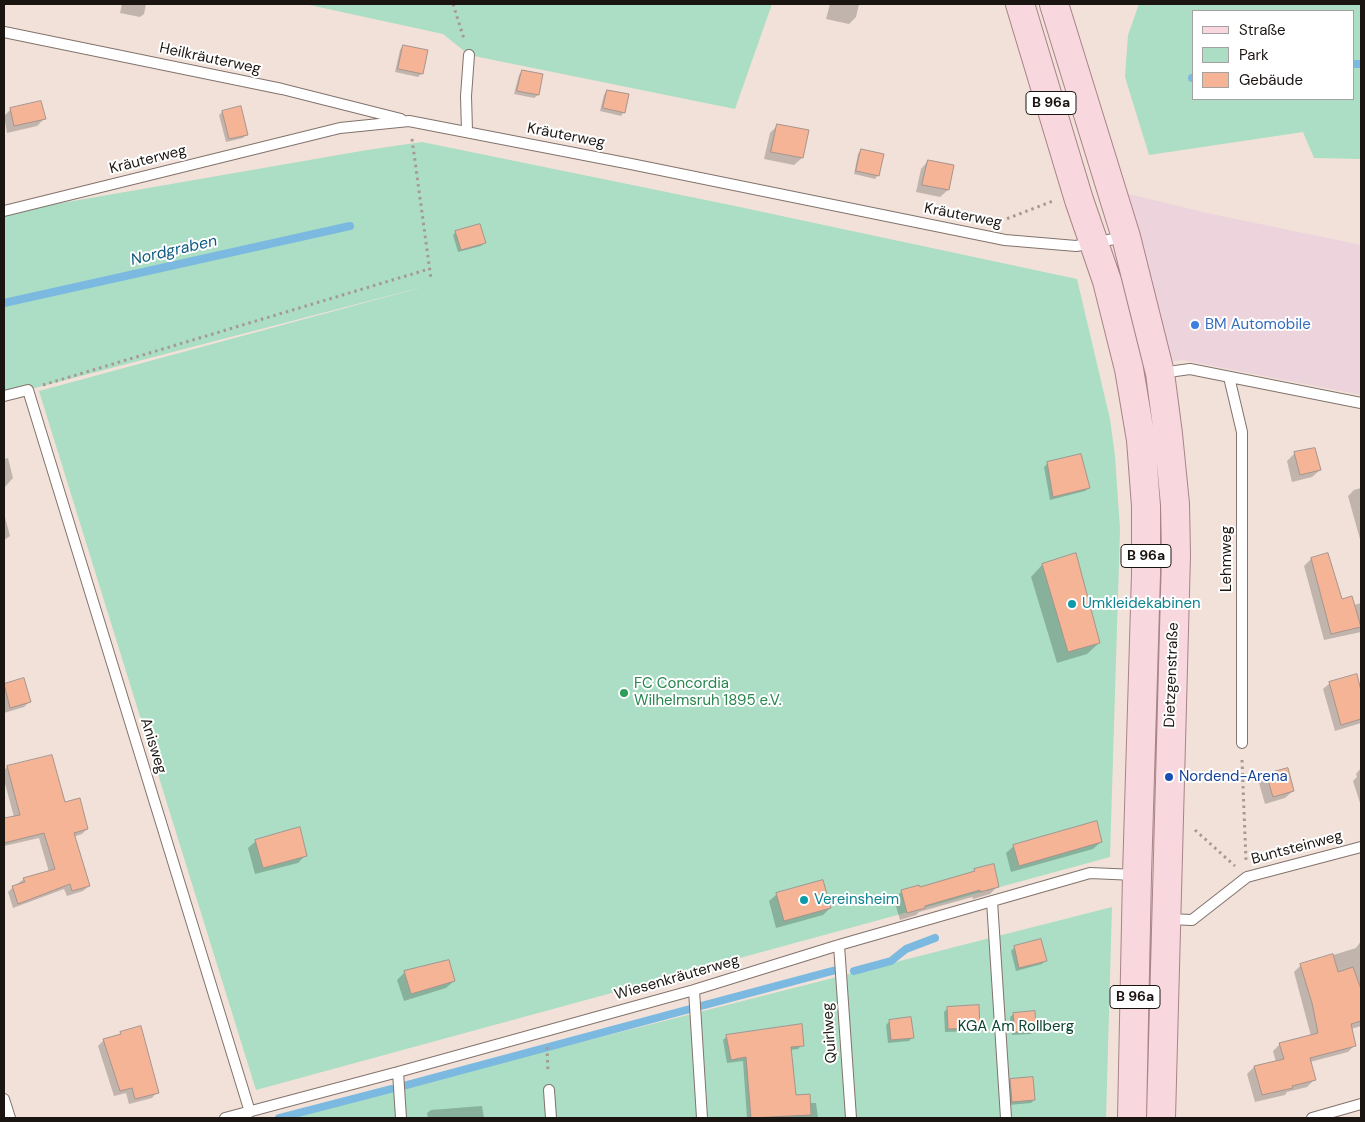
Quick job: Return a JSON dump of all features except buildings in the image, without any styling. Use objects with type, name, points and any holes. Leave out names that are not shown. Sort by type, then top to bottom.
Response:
[{"type":"main road","name":"B 96a","points":[[1020,4],[1094,243]]},
{"type":"main road","name":"B 96a","points":[[1054,4],[1126,237]]},
{"type":"main road","name":"Dietzgenstraße","points":[[1126,237],[1160,373],[1175,504],[1176,555],[1161,1118]]},
{"type":"main road","name":"Dietzgenstraße","points":[[1094,243],[1107,281],[1129,369],[1141,440],[1146,506],[1146,574],[1132,1118]]},
{"type":"main road","points":[[1137,875],[1166,875]]},
{"type":"lane","name":"Heilkräuterweg","points":[[4,32],[282,89],[409,121]]},
{"type":"lane","points":[[466,131],[469,55]]},
{"type":"lane","name":"Kräuterweg","points":[[4,211],[340,128],[409,121],[1005,240],[1076,246],[1126,237]]},
{"type":"lane","points":[[1160,373],[1190,369],[1361,403]]},
{"type":"lane","name":"Lehmweg","points":[[1228,377],[1242,432],[1242,743]]},
{"type":"lane","points":[[4,396],[28,390]]},
{"type":"lane","name":"Anisweg","points":[[28,390],[250,1112]]},
{"type":"lane","name":"Buntsteinweg","points":[[1166,919],[1192,920],[1247,877],[1361,847]]},
{"type":"lane","name":"Wiesenkräuterweg","points":[[225,1118],[694,990],[839,945],[1090,873],[1137,875]]},
{"type":"lane","points":[[992,901],[1006,1118]]},
{"type":"lane","name":"Quirlweg","points":[[839,945],[851,1118]]},
{"type":"lane","points":[[694,990],[702,1118]]},
{"type":"lane","points":[[398,1072],[401,1118]]},
{"type":"lane","points":[[549,1090],[551,1118]]},
{"type":"lane","points":[[4,1099],[10,1118]]},
{"type":"lane","points":[[1312,1118],[1361,1104]]},
{"type":"path","points":[[453,4],[469,55]]},
{"type":"path","points":[[409,121],[431,279]]},
{"type":"path","points":[[970,232],[1057,200]]},
{"type":"path","points":[[28,390],[429,269]]},
{"type":"path","points":[[1242,743],[1247,877]]},
{"type":"path","points":[[1194,829],[1247,877]]},
{"type":"path","points":[[546,1031],[549,1090]]},
{"type":"shaded area","points":[[1121,192],[1207,213],[1361,245],[1361,395],[1183,360],[1167,362]]},
{"type":"green space","points":[[305,4],[772,4],[735,109],[469,55],[443,34]]},
{"type":"green space","points":[[1139,4],[1361,4],[1361,159],[1314,158],[1303,132],[1149,155],[1125,77],[1128,35]]},
{"type":"green space","name":"FC Concordia Wilhelmsruh 1895 e.V.","points":[[422,142],[1077,279],[1110,419],[1115,456],[1120,529],[1110,857],[256,1090],[39,391],[434,284],[4,396],[4,213]]},
{"type":"green space","name":"KGA Am Rollberg","points":[[1112,907],[1106,1118],[283,1118]]},
{"type":"waterway","name":"Nordgraben","points":[[1355,64],[1361,64]]},
{"type":"waterway","name":"Nordgraben","points":[[4,303],[350,226]]},
{"type":"waterway","points":[[854,971],[891,961],[906,949],[935,938]]},
{"type":"waterway","points":[[701,1006],[836,970]]},
{"type":"waterway","points":[[403,1086],[690,1009]]},
{"type":"waterway","points":[[279,1118],[391,1089]]},
{"type":"place","name":"BM Automobile","points":[[1195,325]]},
{"type":"place","name":"Umkleidekabinen","points":[[1072,604]]},
{"type":"place","name":"FC Concordia Wilhelmsruh 1895 e.V.","points":[[624,693]]},
{"type":"place","name":"Nordend-Arena","points":[[1169,777]]},
{"type":"place","name":"Vereinsheim","points":[[804,900]]}]
